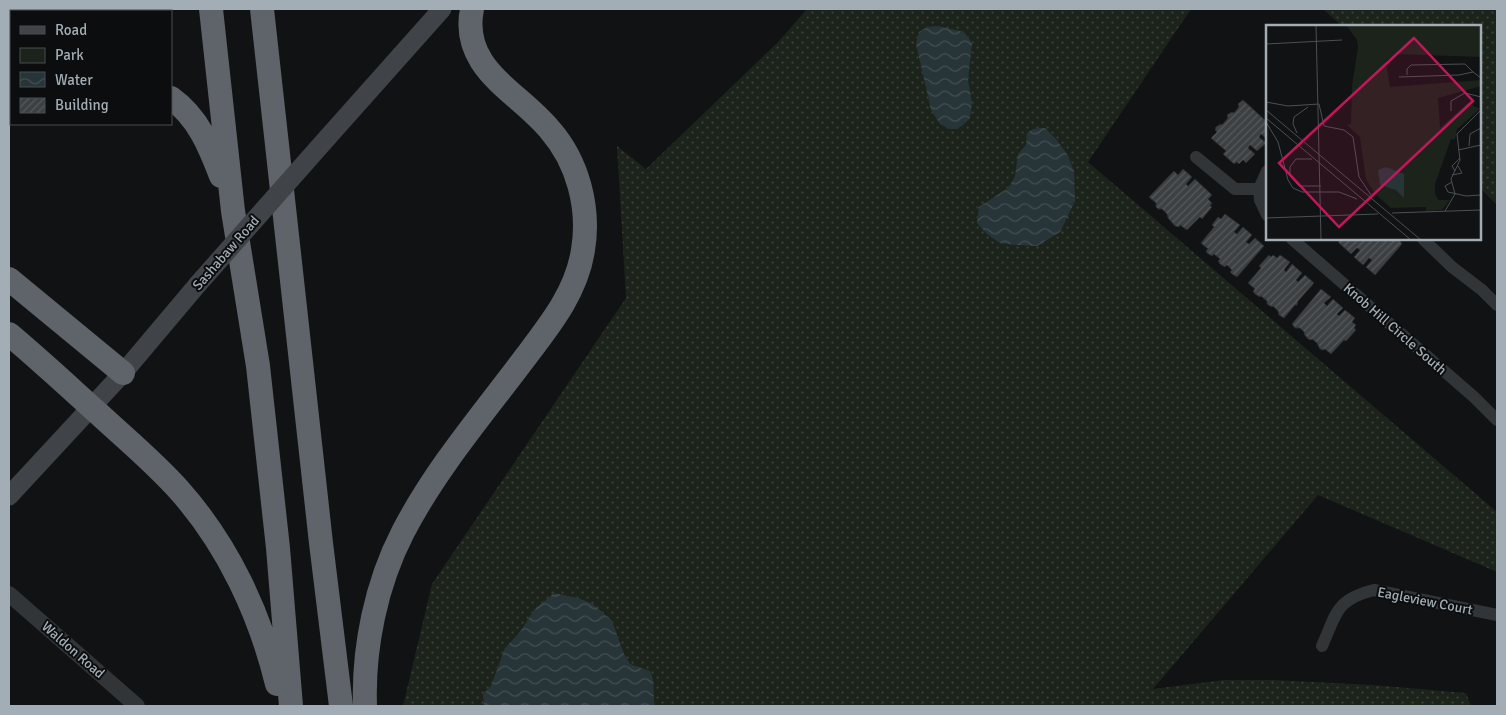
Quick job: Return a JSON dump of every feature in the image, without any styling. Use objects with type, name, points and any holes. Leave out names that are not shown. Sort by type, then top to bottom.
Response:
[{"type":"highway","points":[[211,9],[233,211],[258,366],[278,548],[291,706]]},
{"type":"highway","points":[[262,9],[341,706]]},
{"type":"highway","points":[[264,34],[267,9]]},
{"type":"highway","points":[[365,706],[368,652],[374,617],[380,588],[396,547],[417,507],[441,470],[562,307],[577,274],[584,247],[584,205],[571,162],[550,130],[492,75],[480,59],[472,40],[470,24],[472,9]]},
{"type":"highway","points":[[172,99],[186,111],[200,128],[208,143],[233,211]]},
{"type":"highway","points":[[9,279],[123,373]]},
{"type":"highway","points":[[9,334],[160,470],[180,491],[213,535],[252,606],[269,651],[282,706]]},
{"type":"main road","name":"Sashabaw Road","points":[[9,496],[92,408],[198,284],[442,9]]},
{"type":"street","points":[[1196,157],[1235,189],[1259,188]]},
{"type":"street","points":[[1266,172],[1259,188],[1260,200],[1266,213]]},
{"type":"street","name":"Knob Hill Circle South","points":[[1293,240],[1474,397],[1497,420]]},
{"type":"street","points":[[1424,240],[1452,267],[1482,290],[1497,305]]},
{"type":"street","name":"Eagleview Court","points":[[1322,646],[1340,605],[1356,594],[1374,590],[1497,615]]},
{"type":"street","name":"Waldon Road","points":[[9,594],[137,706]]},
{"type":"green space","points":[[807,9],[1191,9],[1088,162],[1497,512],[1497,572],[1318,495],[1153,689],[1224,680],[1274,680],[1373,685],[1466,693],[1471,706],[403,706],[432,584],[626,298],[617,146],[646,169],[778,42]]},
{"type":"green space","points":[[1323,9],[1497,9],[1497,205],[1481,189],[1481,25],[1341,25]]},
{"type":"water","points":[[938,26],[964,32],[972,43],[968,80],[972,103],[970,118],[956,129],[950,129],[940,124],[931,110],[916,44],[919,32],[927,27]]},
{"type":"water","points":[[1045,128],[1067,154],[1074,171],[1075,201],[1060,232],[1037,246],[1000,243],[987,234],[977,223],[979,207],[1011,184],[1015,176],[1018,154],[1026,145],[1027,133],[1033,129]]},
{"type":"water","points":[[554,593],[578,598],[593,604],[612,621],[624,654],[630,664],[650,671],[653,679],[655,706],[484,706],[483,694],[491,686],[505,648],[520,632],[534,610]]},
{"type":"building","points":[[1243,100],[1266,121],[1266,138],[1261,134],[1259,137],[1266,143],[1257,151],[1250,145],[1248,148],[1255,154],[1246,163],[1243,160],[1239,164],[1237,162],[1234,164],[1223,154],[1226,151],[1211,138],[1217,132],[1215,130],[1216,127],[1222,125],[1228,118],[1227,115],[1232,112],[1234,113],[1239,107],[1238,104]]},
{"type":"building","points":[[1183,169],[1192,177],[1186,184],[1188,186],[1195,179],[1212,195],[1208,199],[1212,203],[1210,206],[1212,207],[1202,219],[1200,217],[1187,230],[1180,225],[1179,227],[1175,226],[1167,214],[1162,209],[1158,209],[1156,203],[1149,197],[1174,171],[1178,175]]},
{"type":"building","points":[[1225,214],[1240,225],[1234,232],[1237,234],[1243,227],[1252,235],[1246,242],[1249,244],[1255,238],[1264,246],[1237,277],[1230,272],[1232,270],[1227,265],[1225,267],[1220,264],[1218,261],[1220,259],[1214,254],[1212,256],[1207,253],[1208,249],[1201,243],[1214,227],[1212,225],[1218,217],[1221,219]]},
{"type":"building","points":[[1340,240],[1400,240],[1402,244],[1375,275],[1366,267],[1372,260],[1369,258],[1363,265],[1354,257],[1360,250],[1357,248],[1351,254],[1338,242]]},
{"type":"building","points":[[1269,255],[1277,258],[1280,255],[1290,262],[1284,270],[1286,272],[1292,264],[1302,273],[1296,280],[1298,282],[1305,275],[1314,283],[1284,318],[1279,315],[1273,306],[1267,304],[1267,301],[1261,296],[1255,294],[1253,291],[1255,289],[1248,283]]},
{"type":"building","points":[[1321,289],[1331,297],[1324,303],[1327,306],[1333,299],[1343,308],[1337,314],[1339,316],[1345,310],[1355,318],[1352,322],[1356,325],[1354,328],[1356,330],[1331,354],[1325,349],[1320,349],[1317,343],[1312,339],[1308,339],[1300,328],[1295,328],[1292,324]]}]
